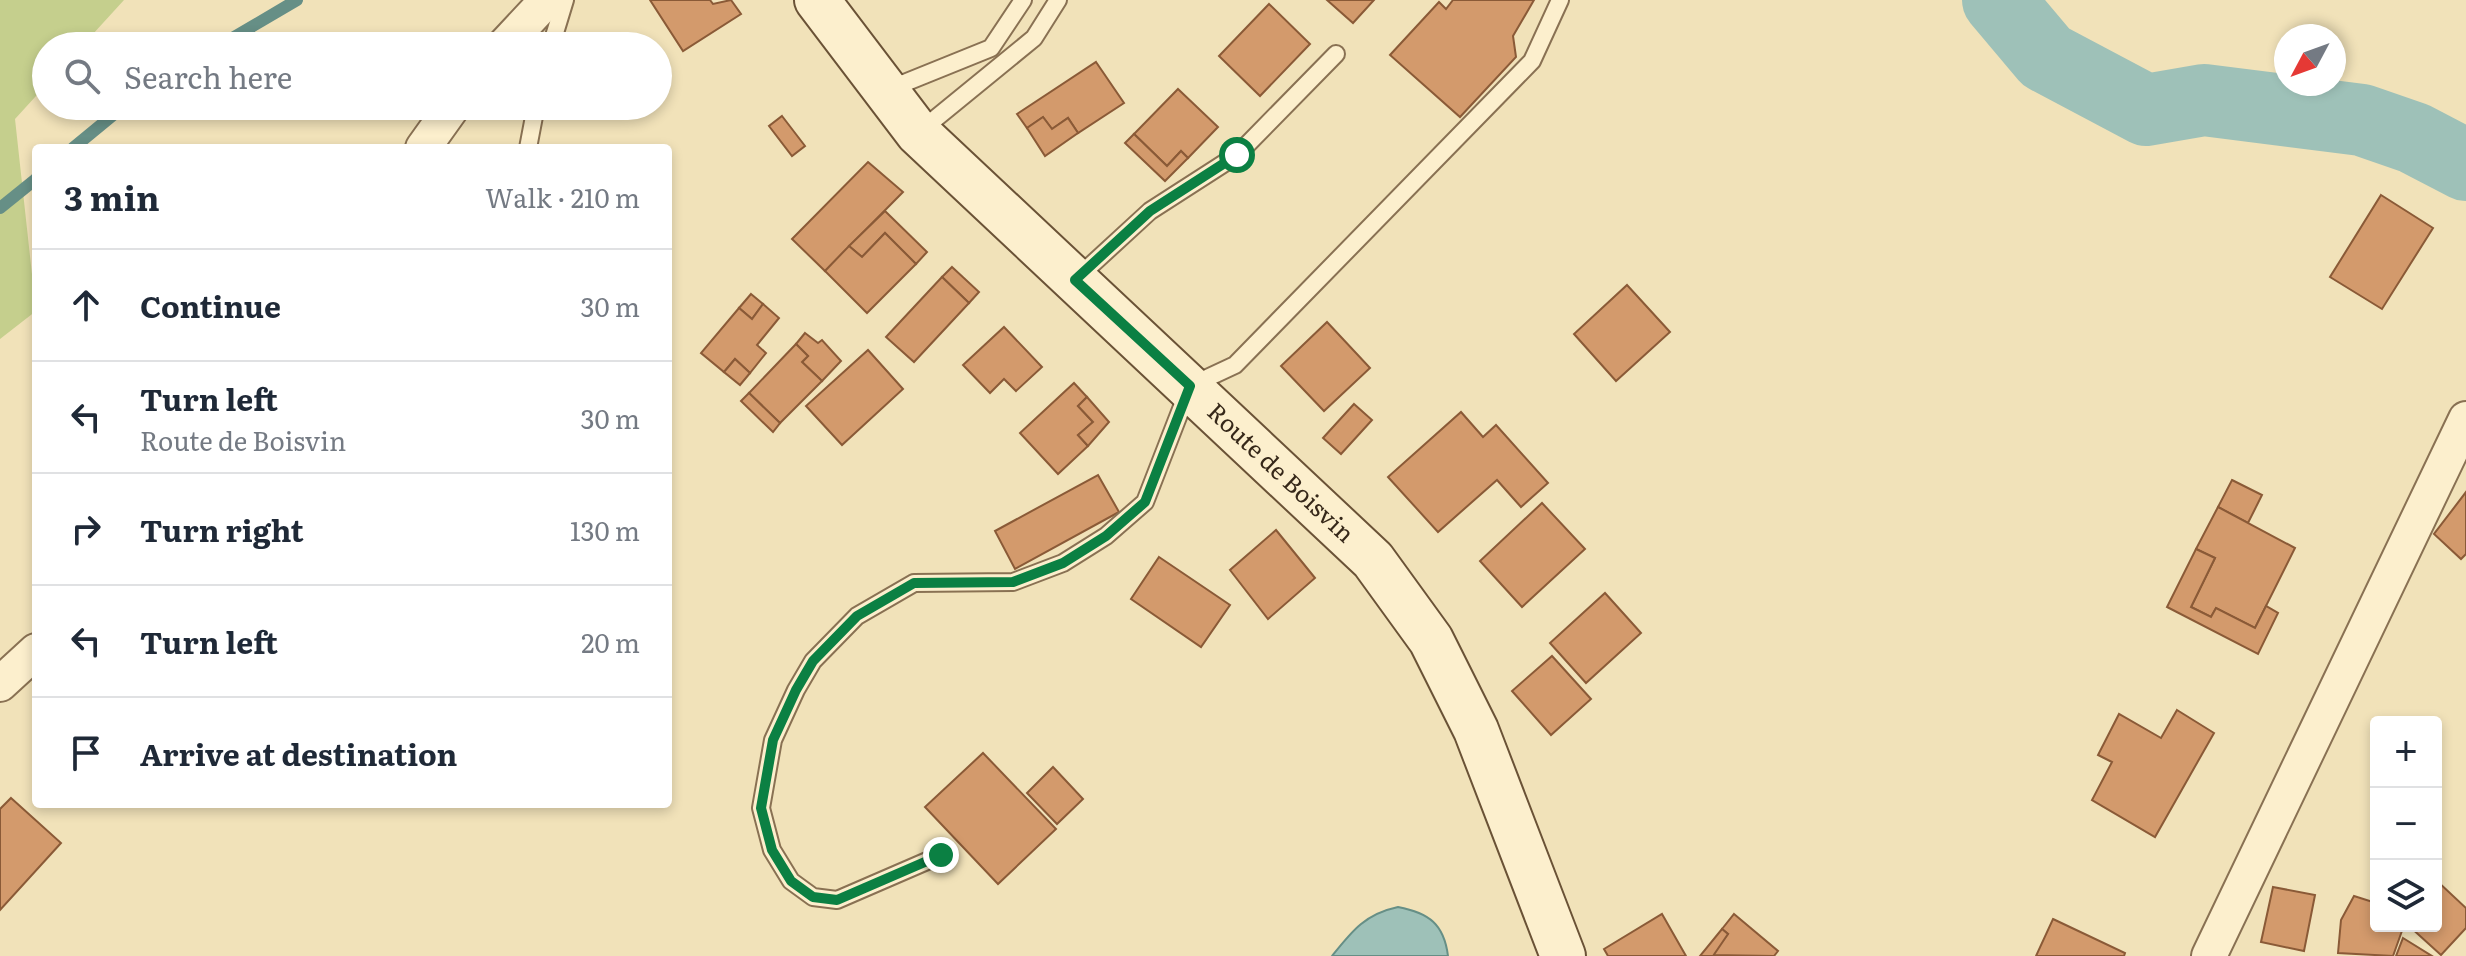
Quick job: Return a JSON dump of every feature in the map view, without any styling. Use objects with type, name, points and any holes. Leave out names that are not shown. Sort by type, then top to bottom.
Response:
[{"type":"main road","name":"Route de Boisvin","points":[[817,0],[918,133],[1373,560],[1431,640],[1476,730],[1563,956]]},
{"type":"street","points":[[517,32],[547,0]]},
{"type":"street","points":[[426,144],[443,120]]},
{"type":"street","points":[[2209,956],[2466,419]]},
{"type":"street","points":[[0,684],[32,655]]},
{"type":"lane","points":[[555,32],[565,0]]},
{"type":"lane","points":[[885,90],[991,48],[1023,0]]},
{"type":"lane","points":[[918,133],[1034,38],[1058,0]]},
{"type":"lane","points":[[941,855],[837,900],[813,897],[791,881],[772,850],[761,808],[773,740],[813,661],[857,616],[914,583],[1013,582],[1063,563],[1106,536],[1145,502],[1190,386],[1235,365],[1532,61],[1560,0]]},
{"type":"lane","points":[[1075,280],[1150,211],[1237,155],[1336,54]]},
{"type":"lane","points":[[529,144],[533,120]]},
{"type":"green space","points":[[0,0],[124,0],[95,32],[32,32],[32,100],[15,119],[32,274],[32,314],[0,339]]},
{"type":"water","points":[[1398,907],[1433,922],[1443,936],[1448,956],[1332,956],[1368,919]]},
{"type":"building","points":[[650,0],[710,0],[713,4],[731,0],[741,14],[683,51]]},
{"type":"building","points":[[1327,0],[1374,0],[1353,23]]},
{"type":"building","points":[[1453,0],[1534,0],[1513,36],[1516,57],[1460,117],[1390,55],[1439,2],[1446,9]]},
{"type":"building","points":[[1269,4],[1310,44],[1260,96],[1219,56]]},
{"type":"building","points":[[1096,62],[1124,103],[1078,133],[1068,118],[1052,129],[1043,117],[1027,128],[1017,114]]},
{"type":"building","points":[[1178,89],[1218,127],[1188,158],[1181,151],[1167,166],[1134,134]]},
{"type":"building","points":[[782,116],[805,146],[792,156],[769,126]]},
{"type":"building","points":[[1043,117],[1052,129],[1068,118],[1078,133],[1045,156],[1027,128]]},
{"type":"building","points":[[1134,134],[1167,166],[1181,151],[1188,158],[1165,181],[1125,143]]},
{"type":"building","points":[[868,162],[903,192],[825,271],[792,239]]},
{"type":"building","points":[[2381,195],[2433,228],[2382,309],[2330,277]]},
{"type":"building","points":[[885,211],[927,252],[916,264],[885,233],[862,257],[849,246]]},
{"type":"building","points":[[885,233],[916,264],[867,313],[825,271],[849,246],[862,257]]},
{"type":"building","points":[[952,267],[979,292],[969,303],[942,277]]},
{"type":"building","points":[[942,277],[969,303],[914,362],[886,337]]},
{"type":"building","points":[[1627,285],[1670,332],[1616,381],[1574,334]]},
{"type":"building","points":[[751,294],[763,304],[752,319],[739,308]]},
{"type":"building","points":[[763,304],[779,318],[757,345],[766,353],[750,373],[735,359],[724,372],[701,353],[739,308],[752,319]]},
{"type":"building","points":[[1327,322],[1370,368],[1324,411],[1281,366]]},
{"type":"building","points":[[1004,327],[1042,367],[1016,391],[1004,379],[990,393],[963,365]]},
{"type":"building","points":[[805,333],[818,343],[822,340],[841,361],[822,381],[802,362],[808,356],[796,344]]},
{"type":"building","points":[[796,344],[808,356],[802,362],[822,381],[780,423],[749,393]]},
{"type":"building","points":[[868,350],[903,389],[842,445],[806,406]]},
{"type":"building","points":[[735,359],[750,373],[740,385],[724,372]]},
{"type":"building","points":[[1074,383],[1087,397],[1078,406],[1093,422],[1078,435],[1088,446],[1058,474],[1020,433]]},
{"type":"building","points":[[749,393],[780,423],[773,432],[741,401]]},
{"type":"building","points":[[1087,397],[1109,422],[1088,446],[1078,435],[1093,422],[1078,406]]},
{"type":"building","points":[[1354,404],[1372,420],[1341,454],[1323,438]]},
{"type":"building","points":[[1461,412],[1483,437],[1496,425],[1548,483],[1521,507],[1497,480],[1438,532],[1388,477]]},
{"type":"building","points":[[1098,475],[1119,512],[1015,569],[995,531]]},
{"type":"building","points":[[2232,480],[2262,495],[2248,523],[2218,507]]},
{"type":"building","points":[[2466,492],[2466,554],[2461,559],[2434,534]]},
{"type":"building","points":[[1542,503],[1585,549],[1522,607],[1480,561]]},
{"type":"building","points":[[2218,507],[2295,548],[2255,628],[2216,608],[2211,617],[2191,607],[2215,558],[2196,549]]},
{"type":"building","points":[[1276,530],[1315,578],[1268,619],[1230,570]]},
{"type":"building","points":[[2196,549],[2215,558],[2191,607],[2211,617],[2216,608],[2255,628],[2266,606],[2278,613],[2258,654],[2167,607]]},
{"type":"building","points":[[1159,557],[1230,605],[1201,647],[1131,599]]},
{"type":"building","points":[[1605,593],[1641,633],[1586,683],[1550,643]]},
{"type":"building","points":[[1552,656],[1591,699],[1551,735],[1512,691]]},
{"type":"building","points":[[2177,710],[2214,733],[2155,837],[2092,800],[2112,762],[2098,755],[2119,714],[2161,738]]},
{"type":"building","points":[[983,753],[1056,829],[998,884],[925,807]]},
{"type":"building","points":[[1053,767],[1083,799],[1057,824],[1027,793]]},
{"type":"building","points":[[11,798],[61,843],[0,910],[0,809]]},
{"type":"building","points":[[2442,886],[2466,908],[2466,928],[2441,955],[2416,932],[2442,932]]},
{"type":"building","points":[[2273,887],[2315,895],[2304,951],[2261,942]]},
{"type":"building","points":[[2354,896],[2370,901],[2370,932],[2402,932],[2393,956],[2338,953],[2341,920]]},
{"type":"building","points":[[1662,914],[1686,956],[1608,956],[1604,949]]},
{"type":"building","points":[[1734,914],[1778,951],[1774,956],[1711,955],[1728,934],[1722,929]]},
{"type":"building","points":[[2053,919],[2125,953],[2124,956],[2036,956]]},
{"type":"building","points":[[1722,929],[1728,934],[1713,956],[1700,956]]},
{"type":"building","points":[[2403,938],[2432,956],[2396,956]]},
{"type":"waterway","points":[[243,32],[297,0]]},
{"type":"waterway","points":[[1998,0],[2046,57],[2146,110],[2204,100],[2362,120],[2414,138],[2466,165]]},
{"type":"waterway","points":[[78,144],[107,120]]},
{"type":"waterway","points":[[0,208],[32,182]]},
{"type":"route","points":[[941,855],[837,900],[813,897],[791,881],[772,850],[761,808],[773,740],[813,661],[857,616],[914,583],[1013,582],[1063,563],[1106,536],[1145,502],[1190,386],[1075,280],[1150,211],[1237,155]]}]
